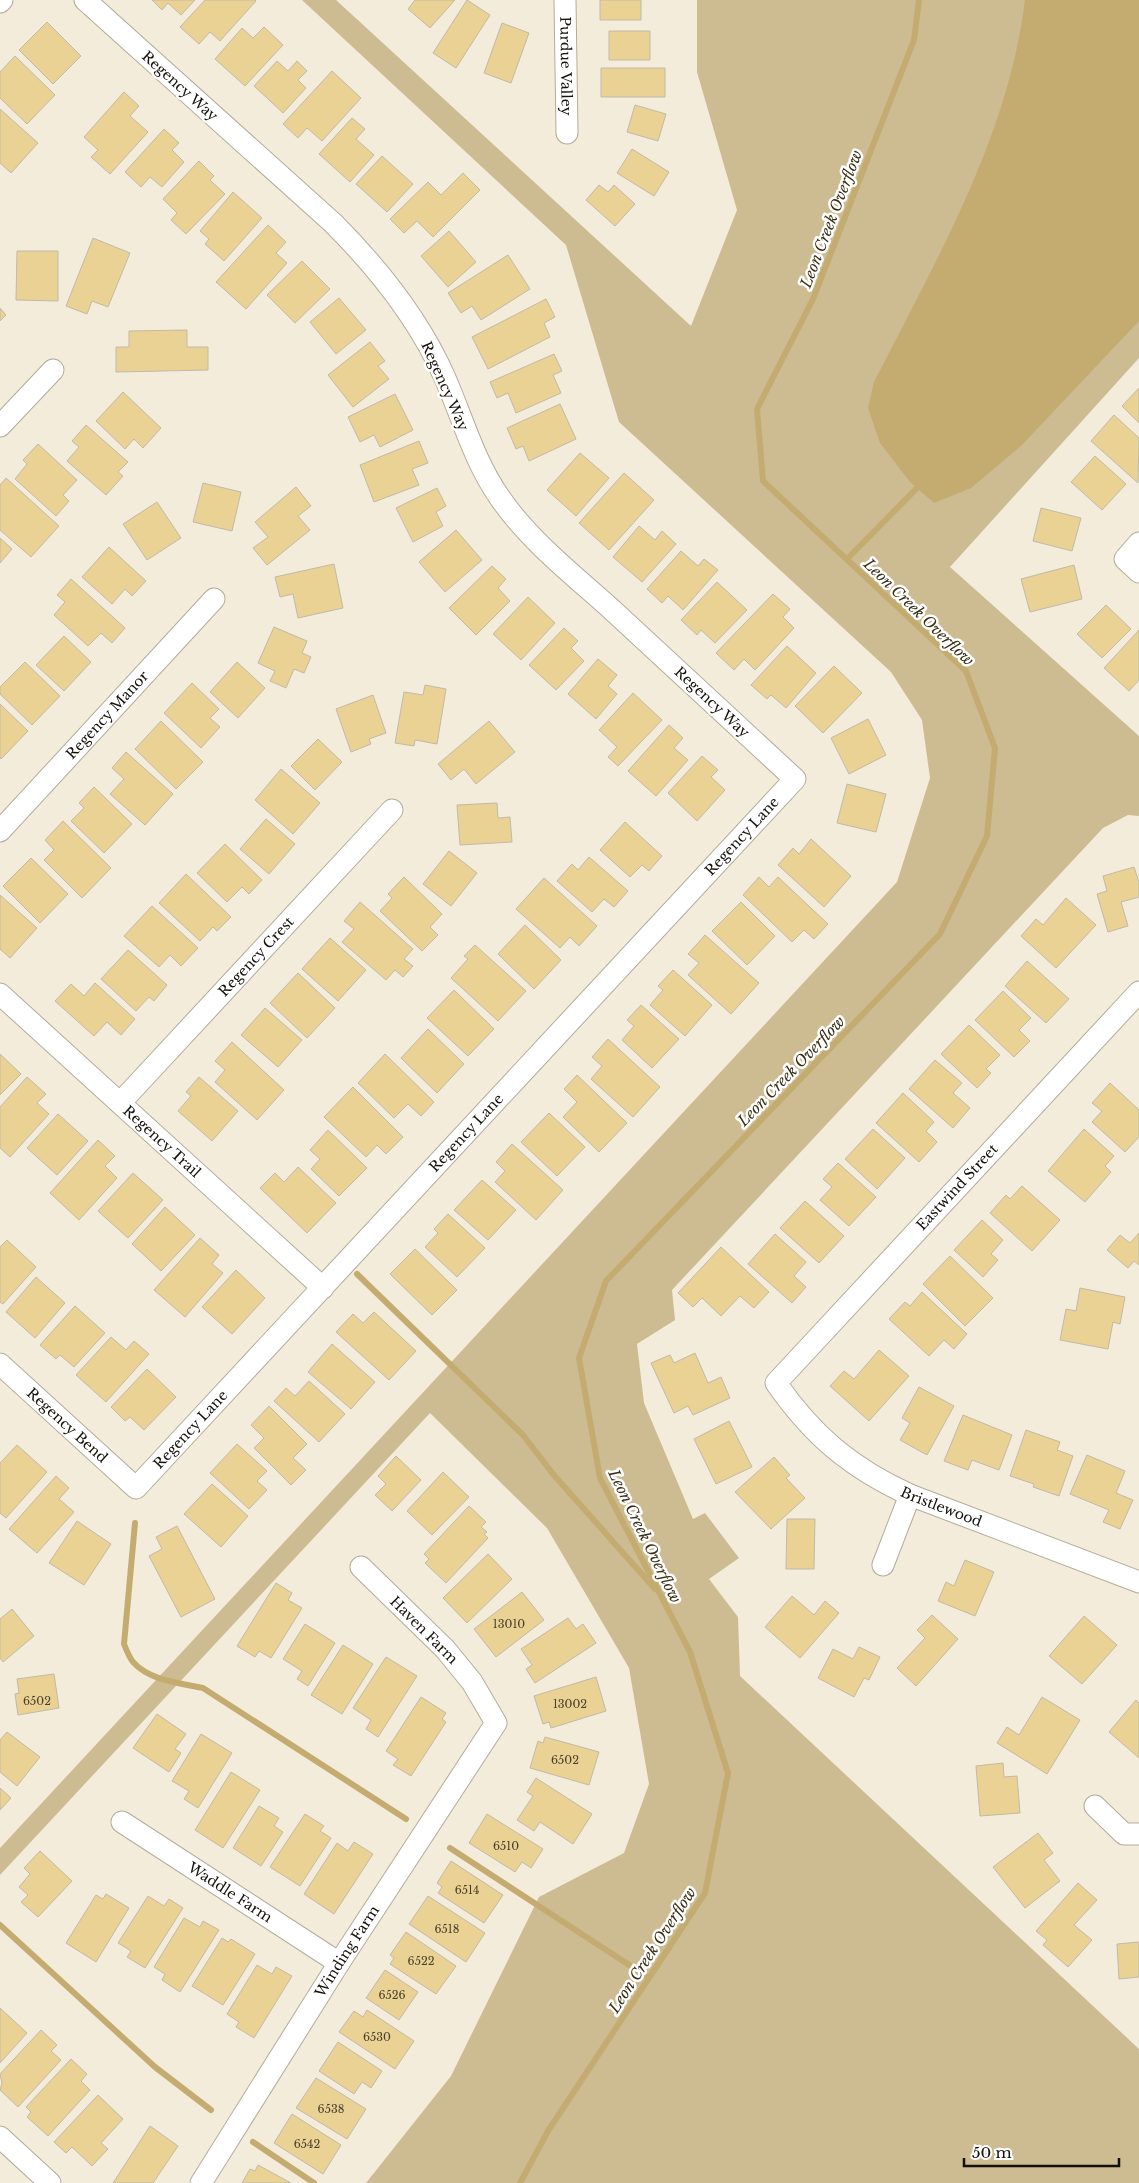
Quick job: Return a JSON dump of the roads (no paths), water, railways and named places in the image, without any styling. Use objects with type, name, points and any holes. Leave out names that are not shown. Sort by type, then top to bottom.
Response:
[{"type":"street","name":"Regency Way","points":[[85,0],[333,223],[364,254],[395,292],[422,334],[445,378],[472,448],[501,500],[540,544],[795,779]]},
{"type":"street","name":"Purdue Valley","points":[[565,0],[567,133]]},
{"type":"street","points":[[0,426],[53,370]]},
{"type":"street","name":"Regency Manor","points":[[0,831],[214,599]]},
{"type":"street","name":"Regency Lane","points":[[136,1488],[795,779]]},
{"type":"street","name":"Regency Crest","points":[[120,1104],[392,810]]},
{"type":"street","name":"Eastwind Street","points":[[776,1383],[1139,992]]},
{"type":"street","name":"Regency Trail","points":[[0,994],[323,1288]]},
{"type":"street","name":"Regency Bend","points":[[0,1364],[136,1488]]},
{"type":"street","name":"Bristlewood","points":[[776,1383],[793,1408],[833,1449],[872,1476],[910,1495],[1139,1582]]},
{"type":"street","points":[[883,1565],[910,1495]]},
{"type":"street","name":"Haven Farm","points":[[361,1568],[445,1649],[472,1682],[496,1723]]},
{"type":"street","name":"Winding Farm","points":[[201,2183],[339,1963],[496,1723]]},
{"type":"street","points":[[1095,1806],[1124,1834],[1139,1834]]},
{"type":"street","name":"Waddle Farm","points":[[122,1822],[339,1963]]},
{"type":"street","points":[[0,2137],[50,2183]]},
{"type":"waterway","name":"Leon Creek Overflow","points":[[520,2183],[548,2131],[705,1893],[728,1773],[690,1652],[600,1478],[579,1358],[606,1281],[940,934],[987,836],[995,748],[966,671],[763,481],[757,409],[813,299],[914,40],[919,0]]},
{"type":"waterway","points":[[847,559],[922,483]]},
{"type":"waterway","points":[[357,1274],[523,1435],[553,1474],[655,1589]]},
{"type":"waterway","points":[[135,1523],[124,1644],[133,1662],[157,1677],[175,1683],[203,1688],[406,1819]]},
{"type":"waterway","points":[[450,1848],[649,1978]]},
{"type":"waterway","points":[[0,1925],[155,2067],[211,2110]]},
{"type":"waterway","points":[[253,2142],[314,2183]]}]
